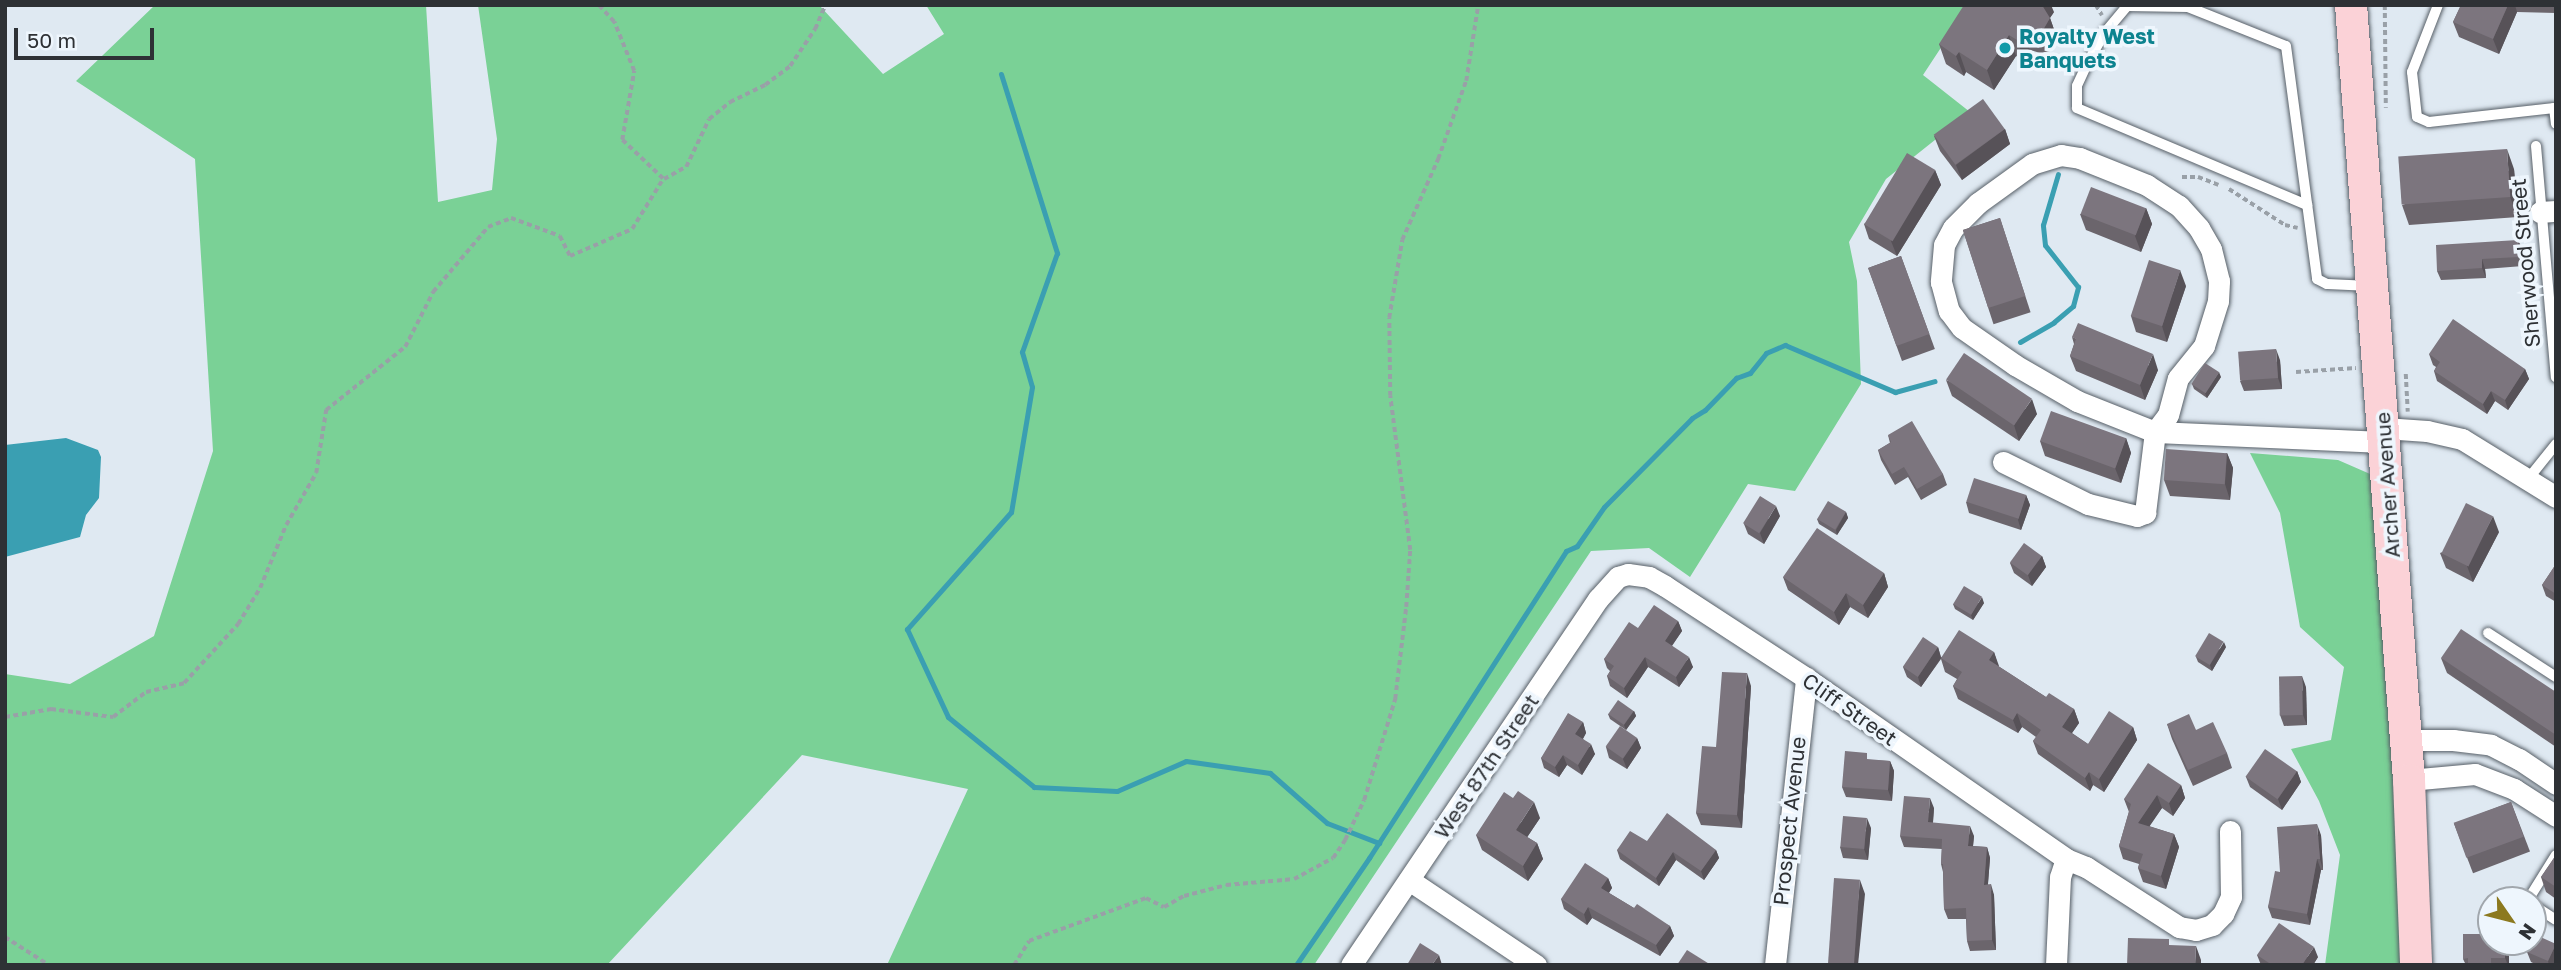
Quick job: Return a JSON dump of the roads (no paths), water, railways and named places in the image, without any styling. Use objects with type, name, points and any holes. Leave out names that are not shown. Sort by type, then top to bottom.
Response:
[{"type":"main road","name":"Archer Avenue","points":[[2351,5],[2374,286],[2392,428],[2416,965]]},
{"type":"street","points":[[2003,462],[2088,504],[2137,516],[2145,513],[2155,432],[2168,415],[2178,378],[2204,346],[2213,325],[2219,281],[2211,249],[2199,228],[2179,206],[2147,184],[2080,158],[2061,155],[2046,158],[1978,203],[1953,228],[1944,245],[1940,263],[1941,282],[1949,311],[1962,328],[2043,382],[2108,415],[2155,432],[2392,428],[2427,431],[2462,439],[2556,497]]},
{"type":"street","name":"Cliff Street","points":[[1628,574],[1649,577],[1665,586],[1806,678],[2066,859],[2086,867],[2179,927],[2196,930],[2212,925],[2223,915],[2231,897],[2230,831]]},
{"type":"street","name":"West 87th Street","points":[[1351,965],[1598,599],[1618,577],[1628,574]]},
{"type":"street","name":"Prospect Avenue","points":[[1775,965],[1806,678]]},
{"type":"street","points":[[2405,740],[2453,740],[2491,746],[2519,759],[2556,784]]},
{"type":"street","points":[[2409,780],[2475,774],[2514,789],[2556,816]]},
{"type":"street","points":[[2056,965],[2060,877],[2066,859]]},
{"type":"street","points":[[1409,880],[1536,965]]},
{"type":"lane","points":[[2438,5],[2412,72],[2417,117],[2429,122],[2554,108],[2556,124]]},
{"type":"lane","points":[[2307,205],[2077,108],[2077,86],[2088,62],[2104,34],[2128,6],[2188,6],[2286,46],[2317,279],[2327,285],[2374,286]]},
{"type":"lane","name":"Sherwood Street","points":[[2536,146],[2548,212],[2556,377]]},
{"type":"lane","points":[[2528,479],[2556,444]]},
{"type":"lane","points":[[2488,632],[2556,677]]},
{"type":"lane","points":[[2537,886],[2556,855]]},
{"type":"water","points":[[66,438],[98,450],[101,457],[99,498],[86,515],[80,537],[5,557],[5,445]]},
{"type":"waterway","points":[[1001,74],[1057,253],[1022,352],[1032,387],[1011,512],[907,629],[948,717],[1034,787],[1117,791],[1186,761],[1270,773],[1327,823],[1379,843]]},
{"type":"waterway","points":[[2020,342],[2054,322],[2073,306],[2078,287],[2045,245],[2043,225],[2058,174]]},
{"type":"waterway","points":[[1296,965],[1369,858],[1566,551],[1577,546],[1604,507],[1692,418],[1705,410],[1736,378],[1750,373],[1766,353],[1785,345],[1895,392],[1935,381]]},
{"type":"place","name":"Royalty West Banquets","points":[[2005,48]]}]
